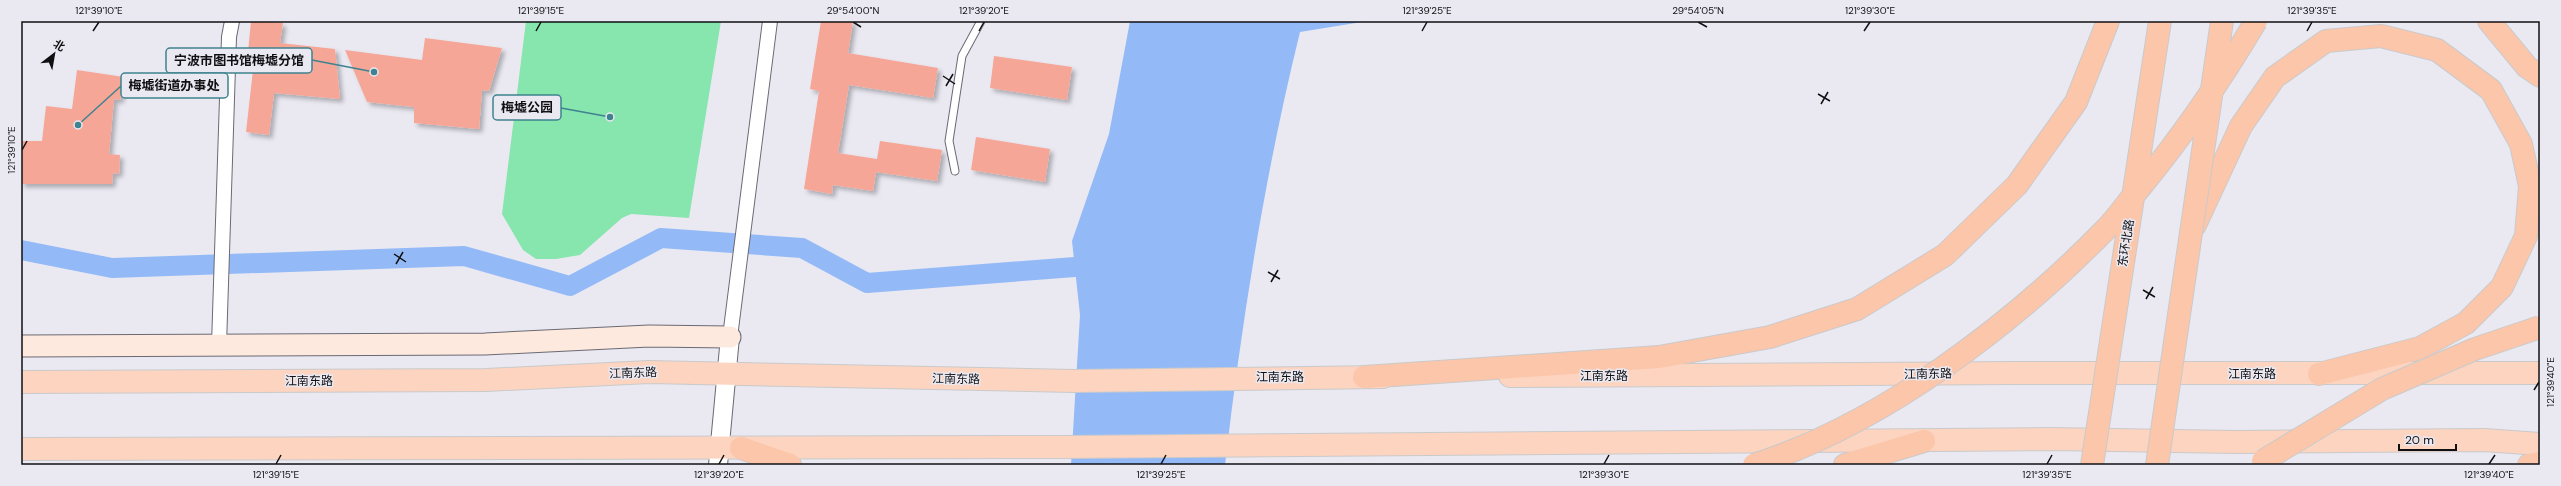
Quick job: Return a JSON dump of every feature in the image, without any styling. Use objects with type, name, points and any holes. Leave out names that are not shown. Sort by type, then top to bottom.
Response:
[{"type":"highway","points":[[1364,377],[1659,357],[1770,337],[1857,309],[1945,255],[2016,185],[2076,102],[2108,21]]},
{"type":"highway","name":"东环北路","points":[[2092,465],[2160,21]]},
{"type":"highway","points":[[2157,465],[2222,21]]},
{"type":"highway","points":[[1754,465],[1779,457],[1851,422],[1907,391],[1990,334],[2106,229],[2170,152],[2235,57],[2256,21]]},
{"type":"highway","points":[[2489,21],[2527,66],[2540,76]]},
{"type":"highway","points":[[2191,232],[2241,126],[2275,77],[2326,41],[2381,36],[2437,50],[2491,90],[2521,144],[2530,186],[2526,236],[2502,287],[2466,324],[2420,348],[2318,374]]},
{"type":"highway","points":[[2261,463],[2382,389],[2475,349],[2540,327]]},
{"type":"highway","points":[[1845,465],[1924,441]]},
{"type":"highway","points":[[726,454],[790,465]]},
{"type":"highway","points":[[2529,465],[2540,463]]},
{"type":"main road","points":[[21,346],[485,344],[649,336],[730,337]]},
{"type":"main road","name":"江南东路","points":[[21,382],[478,380],[649,372],[1074,381],[1364,377],[2007,373],[2540,373]]},
{"type":"main road","points":[[21,449],[726,454],[1250,445],[1924,441],[2484,440],[2540,444]]},
{"type":"street","points":[[219,345],[229,37],[232,21]]},
{"type":"street","points":[[726,454],[725,373],[770,21]]},
{"type":"lane","points":[[955,171],[949,141],[962,56],[981,21]]},
{"type":"green space","points":[[526,21],[721,21],[689,218],[631,214],[622,218],[580,255],[556,259],[536,259],[523,250],[502,214]]},
{"type":"water","points":[[1130,21],[1368,21],[1300,32],[1287,85],[1265,193],[1247,301],[1225,465],[1071,465],[1080,315],[1072,241],[1109,134]]},
{"type":"building","points":[[251,21],[283,23],[280,43],[335,49],[340,99],[274,93],[269,135],[246,132],[255,52],[248,52]]},
{"type":"building","points":[[821,21],[853,21],[848,53],[938,68],[933,98],[849,85],[838,153],[877,159],[880,141],[942,150],[937,181],[876,172],[873,191],[833,185],[832,194],[804,189],[819,91],[810,89]]},
{"type":"building","points":[[425,38],[502,48],[489,91],[482,90],[479,129],[414,123],[414,107],[367,102],[345,50],[422,60]]},
{"type":"building","points":[[994,56],[1072,67],[1067,100],[990,88]]},
{"type":"building","points":[[77,70],[124,77],[120,100],[114,99],[109,154],[120,155],[119,174],[113,173],[112,184],[21,184],[21,141],[42,141],[46,106],[72,109]]},
{"type":"building","points":[[976,137],[1050,149],[1045,182],[971,170]]},
{"type":"waterway","points":[[21,250],[112,268],[464,256],[570,286],[661,238],[802,248],[867,283],[1101,265]]},
{"type":"place","name":"宁波市图书馆梅墟分馆","points":[[374,72]]},
{"type":"place","name":"梅墟公园","points":[[610,117]]},
{"type":"place","name":"梅墟街道办事处","points":[[78,125]]}]
